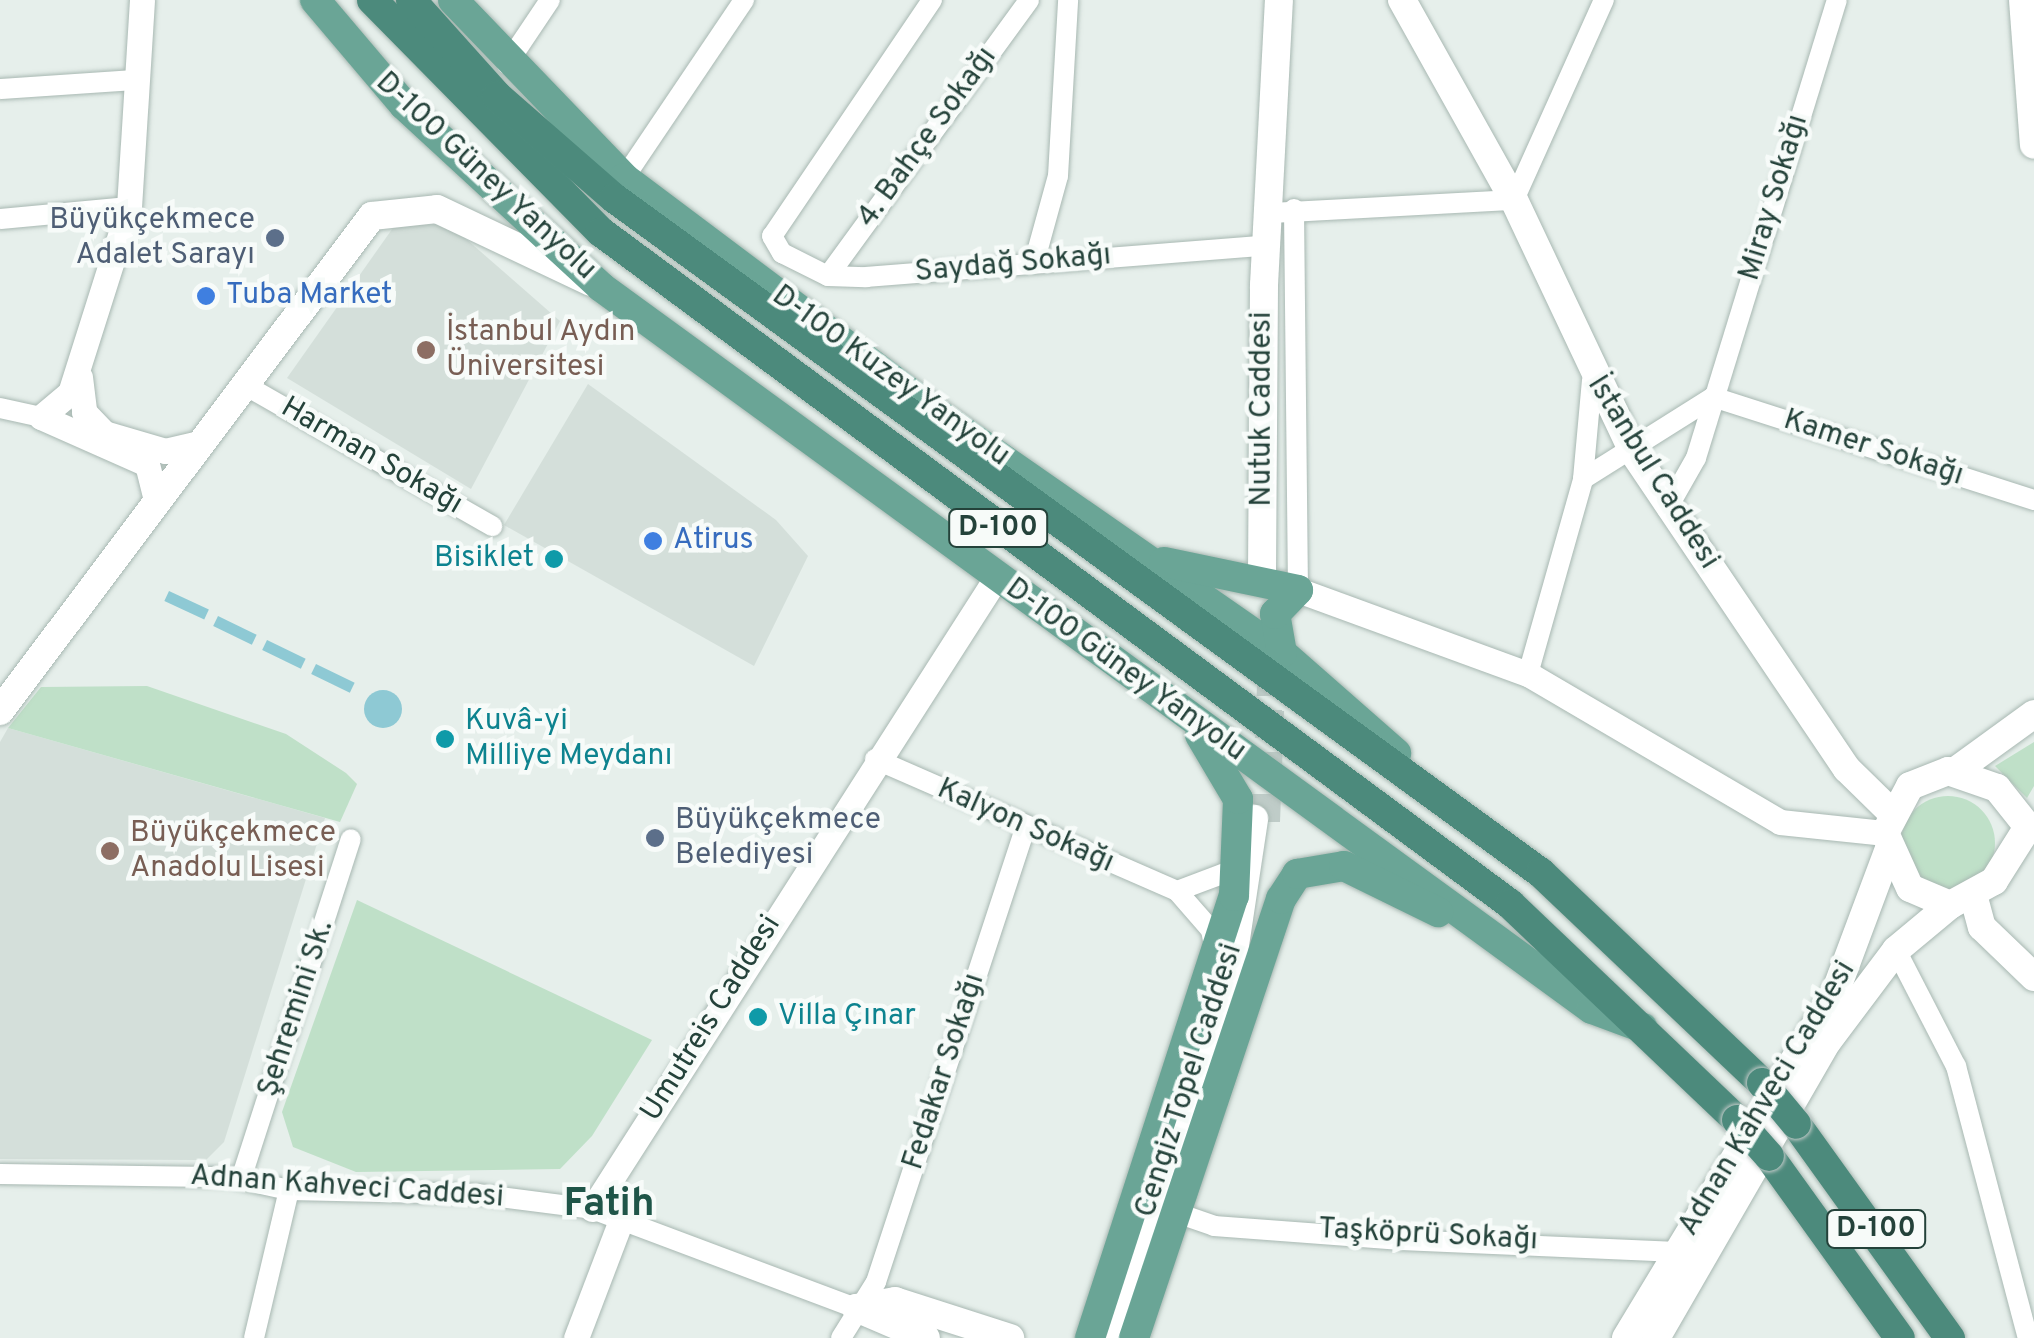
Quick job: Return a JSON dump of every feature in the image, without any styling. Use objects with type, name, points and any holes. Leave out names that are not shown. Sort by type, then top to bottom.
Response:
[{"type":"highway","name":"D-100","points":[[372,0],[601,232],[1484,884],[1648,1030],[1737,1120],[1769,1156],[1900,1338]]},
{"type":"highway","name":"D-100","points":[[412,0],[497,96],[614,198],[1541,873],[1762,1083],[1796,1124],[1950,1338]]},
{"type":"main road","name":"D-100 Güney Yanyolu","points":[[315,0],[404,105],[601,287],[1592,1009],[1648,1030]]},
{"type":"main road","name":"D-100 Kuzey Yanyolu","points":[[453,0],[507,64],[624,178],[1138,554],[1282,653],[1541,873]]},
{"type":"main road","name":"Nutuk Caddesi","points":[[1268,571],[1269,245],[1283,211],[1279,0]]},
{"type":"main road","name":"İstanbul Caddesi","points":[[1402,0],[1514,200],[1592,380],[1633,452],[1888,831]]},
{"type":"main road","points":[[2023,0],[2034,145]]},
{"type":"main road","points":[[0,711],[8,684],[196,444],[250,388],[350,237],[394,207],[436,209],[601,287]]},
{"type":"main road","points":[[1138,554],[1298,590]]},
{"type":"main road","points":[[1282,653],[1275,614],[1298,590]]},
{"type":"main road","points":[[2034,714],[1954,772],[1910,786],[1888,831],[1910,888],[1962,902],[2034,978]]},
{"type":"main road","points":[[1090,1338],[1217,961],[1238,868],[1238,798],[1187,715]]},
{"type":"main road","points":[[1954,772],[1997,788],[2030,825],[1962,902]]},
{"type":"main road","name":"Cengiz Topel Caddesi","points":[[1104,1338],[1232,965],[1260,820],[1232,998],[1116,1338]]},
{"type":"main road","name":"Adnan Kahveci Caddesi","points":[[1626,1338],[1835,993],[1888,831]]},
{"type":"main road","points":[[1134,1338],[1180,1214],[1281,899],[1297,874],[1344,866],[1489,932]]},
{"type":"main road","name":"Adnan Kahveci Caddesi","points":[[1656,1338],[1827,1042],[1896,950],[1962,902]]},
{"type":"main road","name":"Adnan Kahveci Caddesi","points":[[856,1308],[895,1301],[1010,1338]]},
{"type":"main road","name":"Adnan Kahveci Caddesi","points":[[856,1308],[926,1338]]},
{"type":"street","points":[[41,418],[61,410],[80,367],[128,207],[142,0]]},
{"type":"street","points":[[507,64],[550,0]]},
{"type":"street","points":[[624,178],[744,0]]},
{"type":"street","points":[[828,276],[782,253],[772,236],[932,0]]},
{"type":"street","name":"4. Bahçe Sokağı","points":[[828,276],[1029,0]]},
{"type":"street","points":[[1034,263],[1058,176],[1068,0]]},
{"type":"street","points":[[1604,0],[1514,200],[1283,211],[1298,590],[1528,674],[1780,822],[1888,831]]},
{"type":"street","name":"Miray Sokağı","points":[[1668,509],[1713,397],[1837,0]]},
{"type":"street","points":[[0,90],[136,80]]},
{"type":"street","points":[[0,218],[128,207]]},
{"type":"street","name":"Saydağ Sokağı","points":[[828,276],[1269,245]]},
{"type":"street","points":[[80,367],[79,398],[94,427],[145,448],[196,444]]},
{"type":"street","points":[[1528,674],[1583,478],[1592,380]]},
{"type":"street","name":"Harman Sokağı","points":[[250,388],[492,526]]},
{"type":"street","points":[[1583,478],[1633,452],[1713,397]]},
{"type":"street","name":"Kamer Sokağı","points":[[1713,397],[2034,500]]},
{"type":"street","points":[[0,408],[41,418],[147,464],[155,496]]},
{"type":"street","name":"Umutreis Caddesi","points":[[592,1209],[875,759],[996,578]]},
{"type":"street","name":"Kalyon Sokağı","points":[[875,759],[1024,832],[1177,892],[1211,930],[1217,961]]},
{"type":"street","name":"Fedakar Sokağı","points":[[841,1338],[856,1308],[876,1282],[1024,832]]},
{"type":"street","name":"Şehremini Sk.","points":[[241,1180],[351,839]]},
{"type":"street","points":[[1177,892],[1238,868]]},
{"type":"street","points":[[1896,950],[1956,1066],[2028,1338]]},
{"type":"street","name":"Adnan Kahveci Caddesi","points":[[0,1174],[241,1180],[289,1190],[477,1194],[592,1209],[856,1308]]},
{"type":"street","points":[[254,1338],[289,1190]]},
{"type":"street","name":"Taşköprü Sokağı","points":[[1180,1214],[1214,1226],[1401,1240],[1678,1252]]},
{"type":"street","points":[[576,1338],[622,1220]]},
{"type":"shaded area","name":"İstanbul Aydın Üniversitesi","points":[[449,224],[560,321],[471,489],[287,378],[395,225]]},
{"type":"shaded area","points":[[588,384],[776,520],[808,556],[754,666],[504,525]]},
{"type":"shaded area","points":[[8,728],[325,818],[224,1142],[206,1160],[0,1159],[0,742]]},
{"type":"green space","points":[[147,686],[286,734],[346,773],[357,784],[340,822],[8,728],[41,687]]},
{"type":"green space","points":[[2034,742],[2034,786],[2027,798],[1995,766]]},
{"type":"green space","points":[[1948,796],[1966,800],[1981,810],[1991,825],[1995,843],[1991,861],[1981,876],[1966,886],[1948,890],[1930,886],[1915,876],[1905,861],[1901,843],[1905,825],[1915,810],[1930,800]]},
{"type":"green space","points":[[357,900],[652,1040],[592,1136],[560,1169],[356,1172],[293,1147],[282,1112]]},
{"type":"water","points":[[169,591],[209,610],[204,620],[164,601]]},
{"type":"water","points":[[218,616],[257,635],[252,645],[213,626]]},
{"type":"water","points":[[267,640],[306,659],[301,669],[262,650]]},
{"type":"water","points":[[316,664],[355,683],[350,693],[311,674]]},
{"type":"water","points":[[383,690],[397,695],[402,709],[397,723],[383,728],[369,723],[364,709],[369,695]]},
{"type":"tunnel","points":[[1266,822],[1272,658]]},
{"type":"place","name":"Büyükçekmece Adalet Sarayı","points":[[275,238]]},
{"type":"place","name":"Tuba Market","points":[[206,296]]},
{"type":"place","name":"İstanbul Aydın Üniversitesi","points":[[426,350]]},
{"type":"place","name":"Atirus","points":[[653,541]]},
{"type":"place","name":"Bisiklet","points":[[554,559]]},
{"type":"place","name":"Kuvâ-yi Milliye Meydanı","points":[[445,739]]},
{"type":"place","name":"Büyükçekmece Belediyesi","points":[[655,838]]},
{"type":"place","name":"Büyükçekmece Anadolu Lisesi","points":[[110,851]]},
{"type":"place","name":"Villa Çınar","points":[[758,1017]]},
{"type":"district","name":"Fatih","points":[[609,1205]]}]
